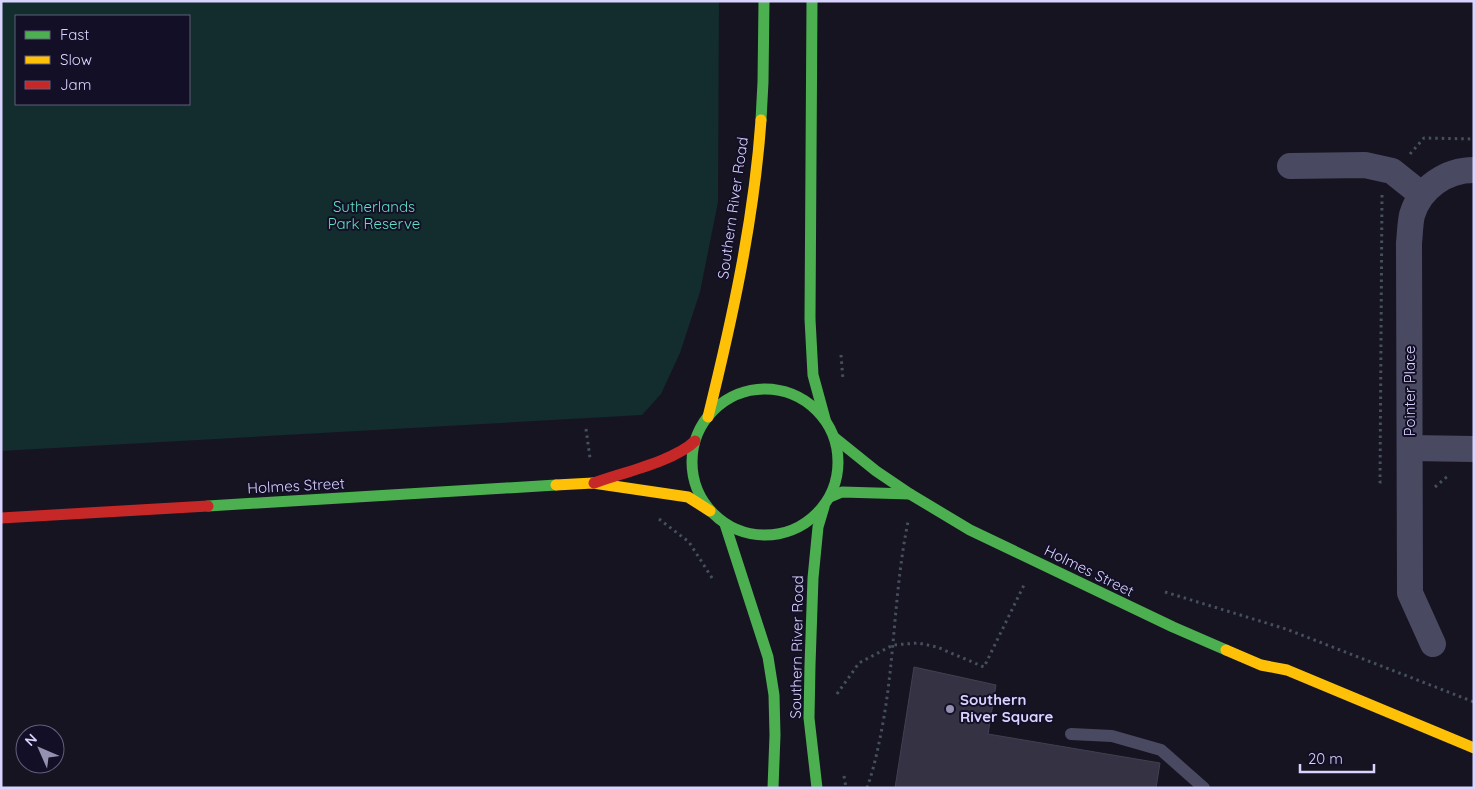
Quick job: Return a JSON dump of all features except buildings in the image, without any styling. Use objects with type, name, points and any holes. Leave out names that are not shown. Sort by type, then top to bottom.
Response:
[{"type":"main road","name":"Southern River Road","points":[[708,416],[721,366],[745,244],[759,145],[763,82],[764,1]]},
{"type":"main road","points":[[812,1],[810,319],[813,375],[825,419],[835,438],[838,450],[835,486],[824,507],[811,520],[795,529],[778,534],[759,535],[742,532],[725,524],[710,511],[697,490],[692,465],[695,441],[700,428],[708,416],[720,404],[734,396],[751,390],[784,391],[800,397],[814,407],[825,419]]},
{"type":"main road","name":"Holmes Street","points":[[835,438],[870,466],[970,530],[1035,562],[1172,627],[1261,665],[1286,670],[1474,748]]},
{"type":"main road","name":"Holmes Street","points":[[593,483],[678,454],[694,444],[695,441]]},
{"type":"main road","name":"Holmes Street","points":[[1,518],[593,483],[688,497],[710,511]]},
{"type":"main road","points":[[830,497],[842,492],[914,495]]},
{"type":"main road","name":"Southern River Road","points":[[817,788],[809,718],[810,674],[813,578],[818,527],[824,507]]},
{"type":"main road","name":"Southern River Road","points":[[725,524],[768,657],[774,695],[773,788]]},
{"type":"main road","name":"Holmes Street","points":[[1261,665],[1281,680]]},
{"type":"main road","points":[[1350,696],[1394,701]]},
{"type":"street","points":[[1290,166],[1365,165],[1392,171],[1422,195]]},
{"type":"street","name":"Pointer Place","points":[[1433,644],[1410,593],[1409,242],[1412,216],[1422,195],[1438,180],[1446,176],[1456,172],[1474,170]]},
{"type":"street","points":[[1410,448],[1474,449]]},
{"type":"lane","points":[[1071,734],[1112,736],[1162,750],[1204,788]]},
{"type":"path","points":[[841,355],[844,383]]},
{"type":"path","points":[[586,429],[593,483]]},
{"type":"path","points":[[867,788],[874,769],[888,701],[905,536],[914,495]]},
{"type":"path","points":[[651,514],[689,542],[718,586]]},
{"type":"path","points":[[836,701],[837,692],[860,663],[893,644],[918,643],[937,647],[984,667],[1035,562]]},
{"type":"path","points":[[1158,589],[1286,629],[1474,702]]},
{"type":"path","points":[[842,768],[846,788]]},
{"type":"green space","name":"Sutherlands Park Reserve","points":[[1,1],[719,1],[718,202],[700,292],[680,353],[661,394],[642,415],[1,451]]},
{"type":"traffic: fast","points":[[761,120],[764,1]]},
{"type":"traffic: fast","points":[[812,1],[810,319],[813,375],[825,419]]},
{"type":"traffic: fast","points":[[765,389],[793,394],[817,410],[833,434],[838,462],[833,490],[817,514],[793,530],[765,535],[737,530],[713,514],[697,490],[692,462],[697,434],[713,410],[737,394],[765,389]]},
{"type":"traffic: fast","points":[[835,438],[876,471],[970,530],[1173,627],[1226,650]]},
{"type":"traffic: fast","points":[[208,506],[556,485]]},
{"type":"traffic: fast","points":[[830,497],[842,492],[910,494]]},
{"type":"traffic: fast","points":[[817,788],[809,718],[810,665],[813,578],[818,527],[824,507]]},
{"type":"traffic: fast","points":[[725,524],[768,657],[774,695],[773,788]]},
{"type":"traffic: slow","points":[[708,417],[741,270],[753,195],[761,120]]},
{"type":"traffic: slow","points":[[556,485],[593,483],[688,497],[710,511]]},
{"type":"traffic: slow","points":[[1226,650],[1261,665],[1287,670],[1474,748]]},
{"type":"traffic: jam","points":[[594,483],[675,455],[695,441]]},
{"type":"traffic: jam","points":[[1,518],[208,506]]},
{"type":"place","name":"Southern River Square","points":[[950,709]]}]
